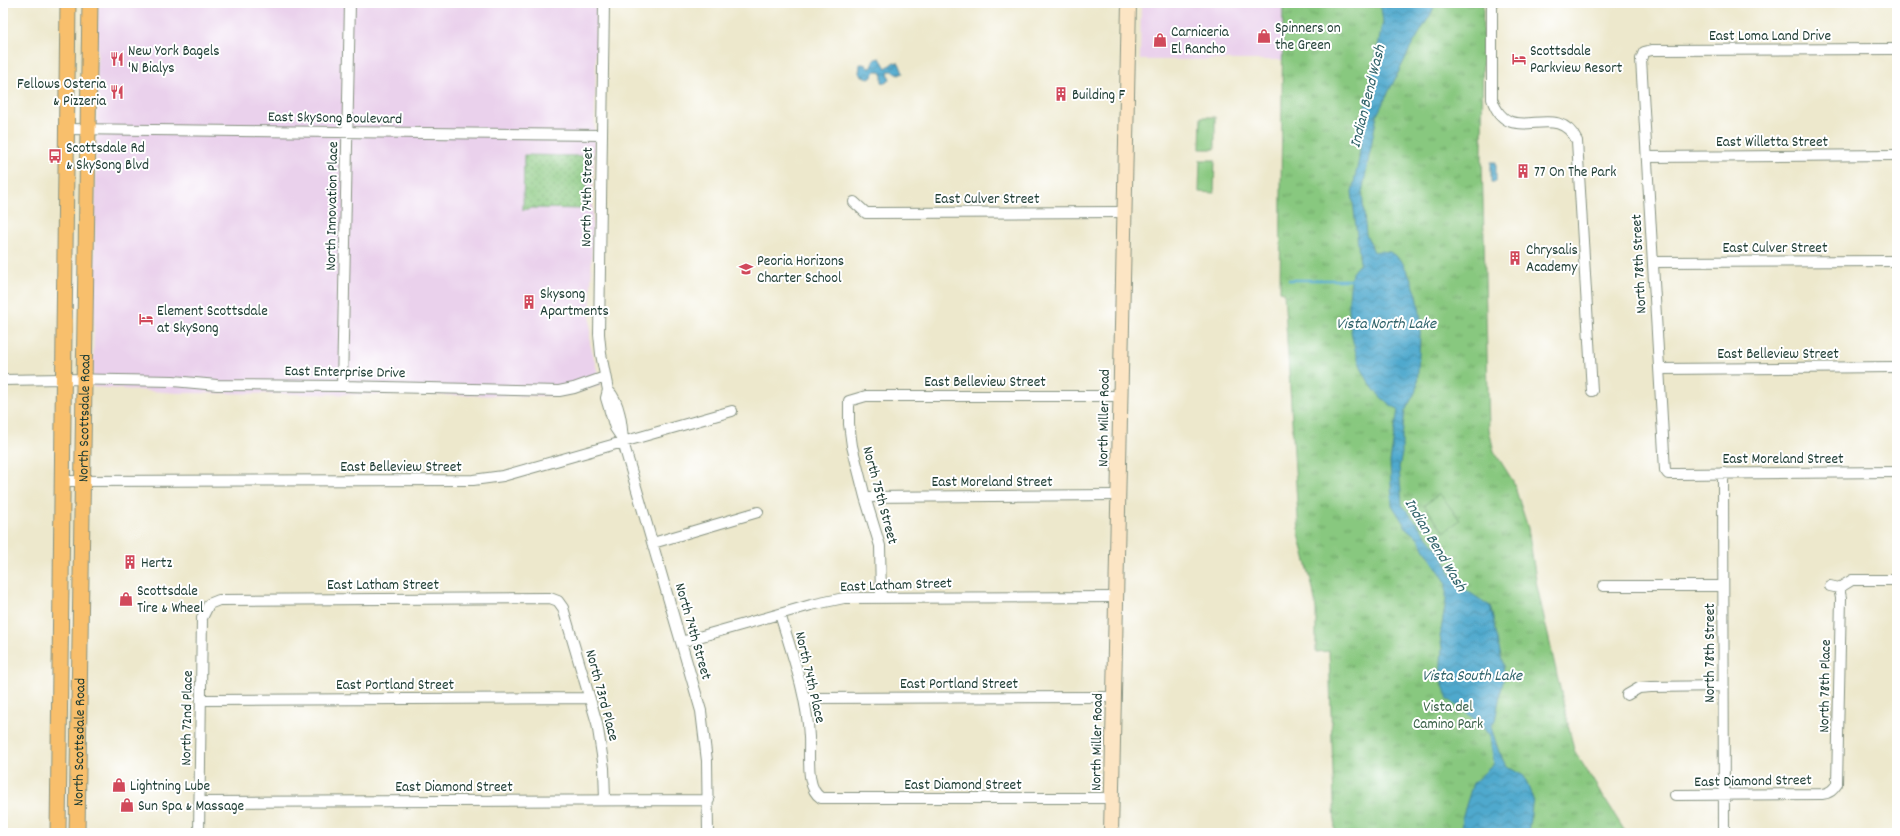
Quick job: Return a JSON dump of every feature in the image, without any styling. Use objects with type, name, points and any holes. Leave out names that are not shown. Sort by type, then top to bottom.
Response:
[{"type":"main road","name":"North Scottsdale Road","points":[[58,833],[68,3]]},
{"type":"main road","name":"North Scottsdale Road","points":[[77,833],[90,3]]},
{"type":"street","name":"North Innovation Place","points":[[342,386],[350,3]]},
{"type":"street","name":"North 74th Street","points":[[604,3],[599,324],[600,354],[608,390],[606,398],[615,428],[623,442],[701,711],[707,761],[709,800],[708,833]]},
{"type":"street","name":"North Miller Road","points":[[1111,833],[1129,3]]},
{"type":"street","points":[[1492,3],[1492,99],[1495,108],[1500,115],[1510,122],[1560,123],[1570,130],[1577,141],[1592,391]]},
{"type":"street","name":"East Loma Land Drive","points":[[1644,52],[1652,50],[1897,49]]},
{"type":"street","name":"North 78th Street","points":[[1644,52],[1641,59],[1665,467],[1668,474]]},
{"type":"street","name":"East SkySong Boulevard","points":[[67,129],[602,135]]},
{"type":"street","name":"East Willetta Street","points":[[1647,157],[1897,155]]},
{"type":"street","name":"East Culver Street","points":[[854,202],[866,213],[1125,212]]},
{"type":"street","name":"East Culver Street","points":[[1653,262],[1897,261]]},
{"type":"street","name":"East Belleview Street","points":[[1660,369],[1897,367]]},
{"type":"street","name":"East Enterprise Drive","points":[[84,380],[174,381],[217,385],[559,390],[574,388],[605,377]]},
{"type":"street","points":[[3,380],[84,380]]},
{"type":"street","name":"East Belleview Street","points":[[850,401],[866,396],[1121,396]]},
{"type":"street","name":"North 75th Street","points":[[850,401],[849,424],[852,446],[865,497],[880,546],[882,597]]},
{"type":"street","name":"East Belleview Street","points":[[62,481],[473,480],[503,476],[732,411]]},
{"type":"street","name":"East Moreland Street","points":[[1668,474],[1897,472]]},
{"type":"street","name":"North 78th Street","points":[[1723,473],[1724,833]]},
{"type":"street","name":"East Moreland Street","points":[[865,497],[1118,495]]},
{"type":"street","points":[[653,543],[758,512]]},
{"type":"street","name":"North 78th Place","points":[[1831,792],[1837,784],[1840,598],[1835,587],[1852,580],[1897,580]]},
{"type":"street","points":[[1603,586],[1724,586]]},
{"type":"street","name":"East Latham Street","points":[[681,642],[780,614],[844,598],[1117,597]]},
{"type":"street","name":"East Latham Street","points":[[209,604],[219,600],[550,598],[558,601]]},
{"type":"street","name":"North 73rd Place","points":[[558,601],[563,608],[597,723],[603,750],[604,800]]},
{"type":"street","name":"North 72nd Place","points":[[199,833],[202,618],[209,604]]},
{"type":"street","name":"North 74th Place","points":[[780,614],[804,698],[808,724],[811,783],[815,794]]},
{"type":"street","points":[[1627,695],[1639,688],[1724,686]]},
{"type":"street","name":"East Portland Street","points":[[202,700],[589,698]]},
{"type":"street","name":"East Portland Street","points":[[804,698],[1114,698]]},
{"type":"street","name":"East Diamond Street","points":[[1675,795],[1822,794],[1831,792]]},
{"type":"street","name":"East Diamond Street","points":[[815,794],[821,798],[828,799],[1112,798]]},
{"type":"street","name":"East Diamond Street","points":[[200,802],[709,800]]},
{"type":"shaded area","points":[[98,3],[597,3],[590,343],[601,385],[564,396],[177,393],[93,387]]},
{"type":"shaded area","points":[[1141,3],[1283,3],[1283,60],[1140,60]]},
{"type":"green space","name":"Vista del Camino Park","points":[[1283,3],[1483,3],[1482,160],[1489,430],[1494,451],[1513,481],[1528,528],[1537,586],[1574,750],[1626,833],[1335,833],[1329,651],[1316,652],[1316,610],[1313,589],[1299,534],[1284,292],[1280,291]]},
{"type":"green space","points":[[1201,117],[1215,117],[1215,149],[1200,149]]},
{"type":"green space","points":[[524,155],[587,156],[586,209],[531,208],[523,210]]},
{"type":"green space","points":[[1200,160],[1215,160],[1214,193],[1199,192]]},
{"type":"green space","points":[[1440,494],[1460,520],[1444,532],[1424,505]]},
{"type":"water","points":[[1378,3],[1435,3],[1432,12],[1410,49],[1377,115],[1362,193],[1366,234],[1374,252],[1390,252],[1401,260],[1417,295],[1421,319],[1417,389],[1405,411],[1402,437],[1402,454],[1399,467],[1402,505],[1436,547],[1445,560],[1450,573],[1463,588],[1490,606],[1503,664],[1504,676],[1495,720],[1491,727],[1499,752],[1506,766],[1524,776],[1533,799],[1528,833],[1461,833],[1462,818],[1473,783],[1494,764],[1490,737],[1478,722],[1448,699],[1440,677],[1442,648],[1440,636],[1446,601],[1446,582],[1417,537],[1407,529],[1392,505],[1390,462],[1398,409],[1384,400],[1373,388],[1364,373],[1352,339],[1349,304],[1350,288],[1352,273],[1360,263],[1352,192],[1359,159],[1364,111],[1383,22],[1381,8]]},
{"type":"water","points":[[880,58],[886,68],[894,62],[899,63],[903,73],[899,75],[892,71],[888,71],[890,80],[885,83],[882,82],[882,73],[879,71],[875,71],[872,77],[868,78],[859,73],[860,64],[865,64],[868,68],[871,68],[875,59]]},
{"type":"water","points":[[1491,162],[1496,162],[1496,182],[1491,182]]},
{"type":"waterway","points":[[1289,280],[1351,280]]},
{"type":"place","name":"Spinners on the Green","points":[[1264,36]]},
{"type":"place","name":"Carniceria El Rancho","points":[[1160,40]]},
{"type":"place","name":"New York Bagels 'N Bialys","points":[[117,59]]},
{"type":"place","name":"Scottsdale Parkview Resort","points":[[1519,59]]},
{"type":"place","name":"Fellows Osteria & Pizzeria","points":[[117,92]]},
{"type":"place","name":"Building F","points":[[1061,94]]},
{"type":"place","name":"Scottsdale Rd & SkySong Blvd","points":[[55,156]]},
{"type":"place","name":"77 On The Park","points":[[1523,171]]},
{"type":"place","name":"Chrysalis Academy","points":[[1515,258]]},
{"type":"place","name":"Peoria Horizons Charter School","points":[[746,269]]},
{"type":"place","name":"Skysong Apartments","points":[[529,302]]},
{"type":"place","name":"Element Scottsdale at SkySong","points":[[146,319]]},
{"type":"place","name":"Hertz","points":[[130,562]]},
{"type":"place","name":"Scottsdale Tire & Wheel","points":[[126,599]]},
{"type":"place","name":"Lightning Lube","points":[[119,785]]},
{"type":"place","name":"Sun Spa & Massage","points":[[127,805]]},
{"type":"water label","name":"Indian Bend Wash","points":[[1366,96]]},
{"type":"water label","name":"Vista North Lake","points":[[1386,322]]},
{"type":"water label","name":"Indian Bend Wash","points":[[1437,544]]},
{"type":"water label","name":"Vista South Lake","points":[[1472,674]]}]
